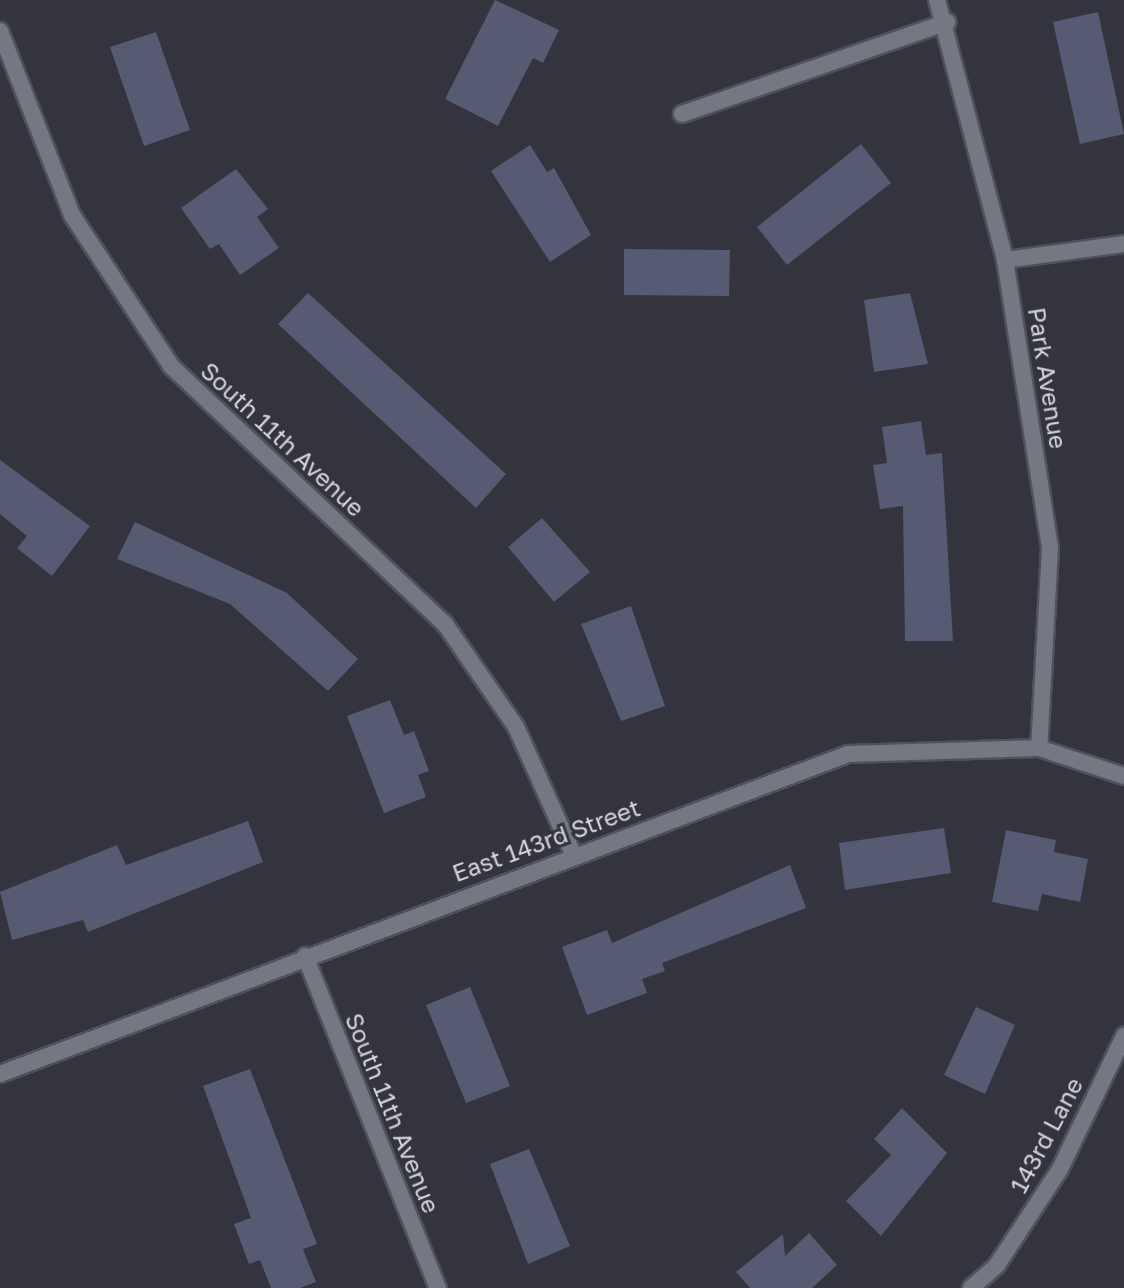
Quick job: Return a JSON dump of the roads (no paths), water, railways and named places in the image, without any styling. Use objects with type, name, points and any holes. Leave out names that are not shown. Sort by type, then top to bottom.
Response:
[{"type":"street","name":"Park Avenue","points":[[937,0],[948,22],[1005,260],[1050,548],[1039,748]]},
{"type":"street","points":[[682,114],[948,22]]},
{"type":"street","name":"South 11th Avenue","points":[[0,31],[72,215],[171,366],[445,624],[516,727],[573,854]]},
{"type":"street","points":[[1005,260],[1124,244]]},
{"type":"street","name":"East 143rd Street","points":[[0,1074],[573,854],[848,754],[1039,748],[1124,776]]},
{"type":"street","name":"South 11th Avenue","points":[[305,956],[438,1288]]},
{"type":"street","name":"143rd Lane","points":[[971,1288],[997,1265],[1060,1169],[1124,1036]]}]
